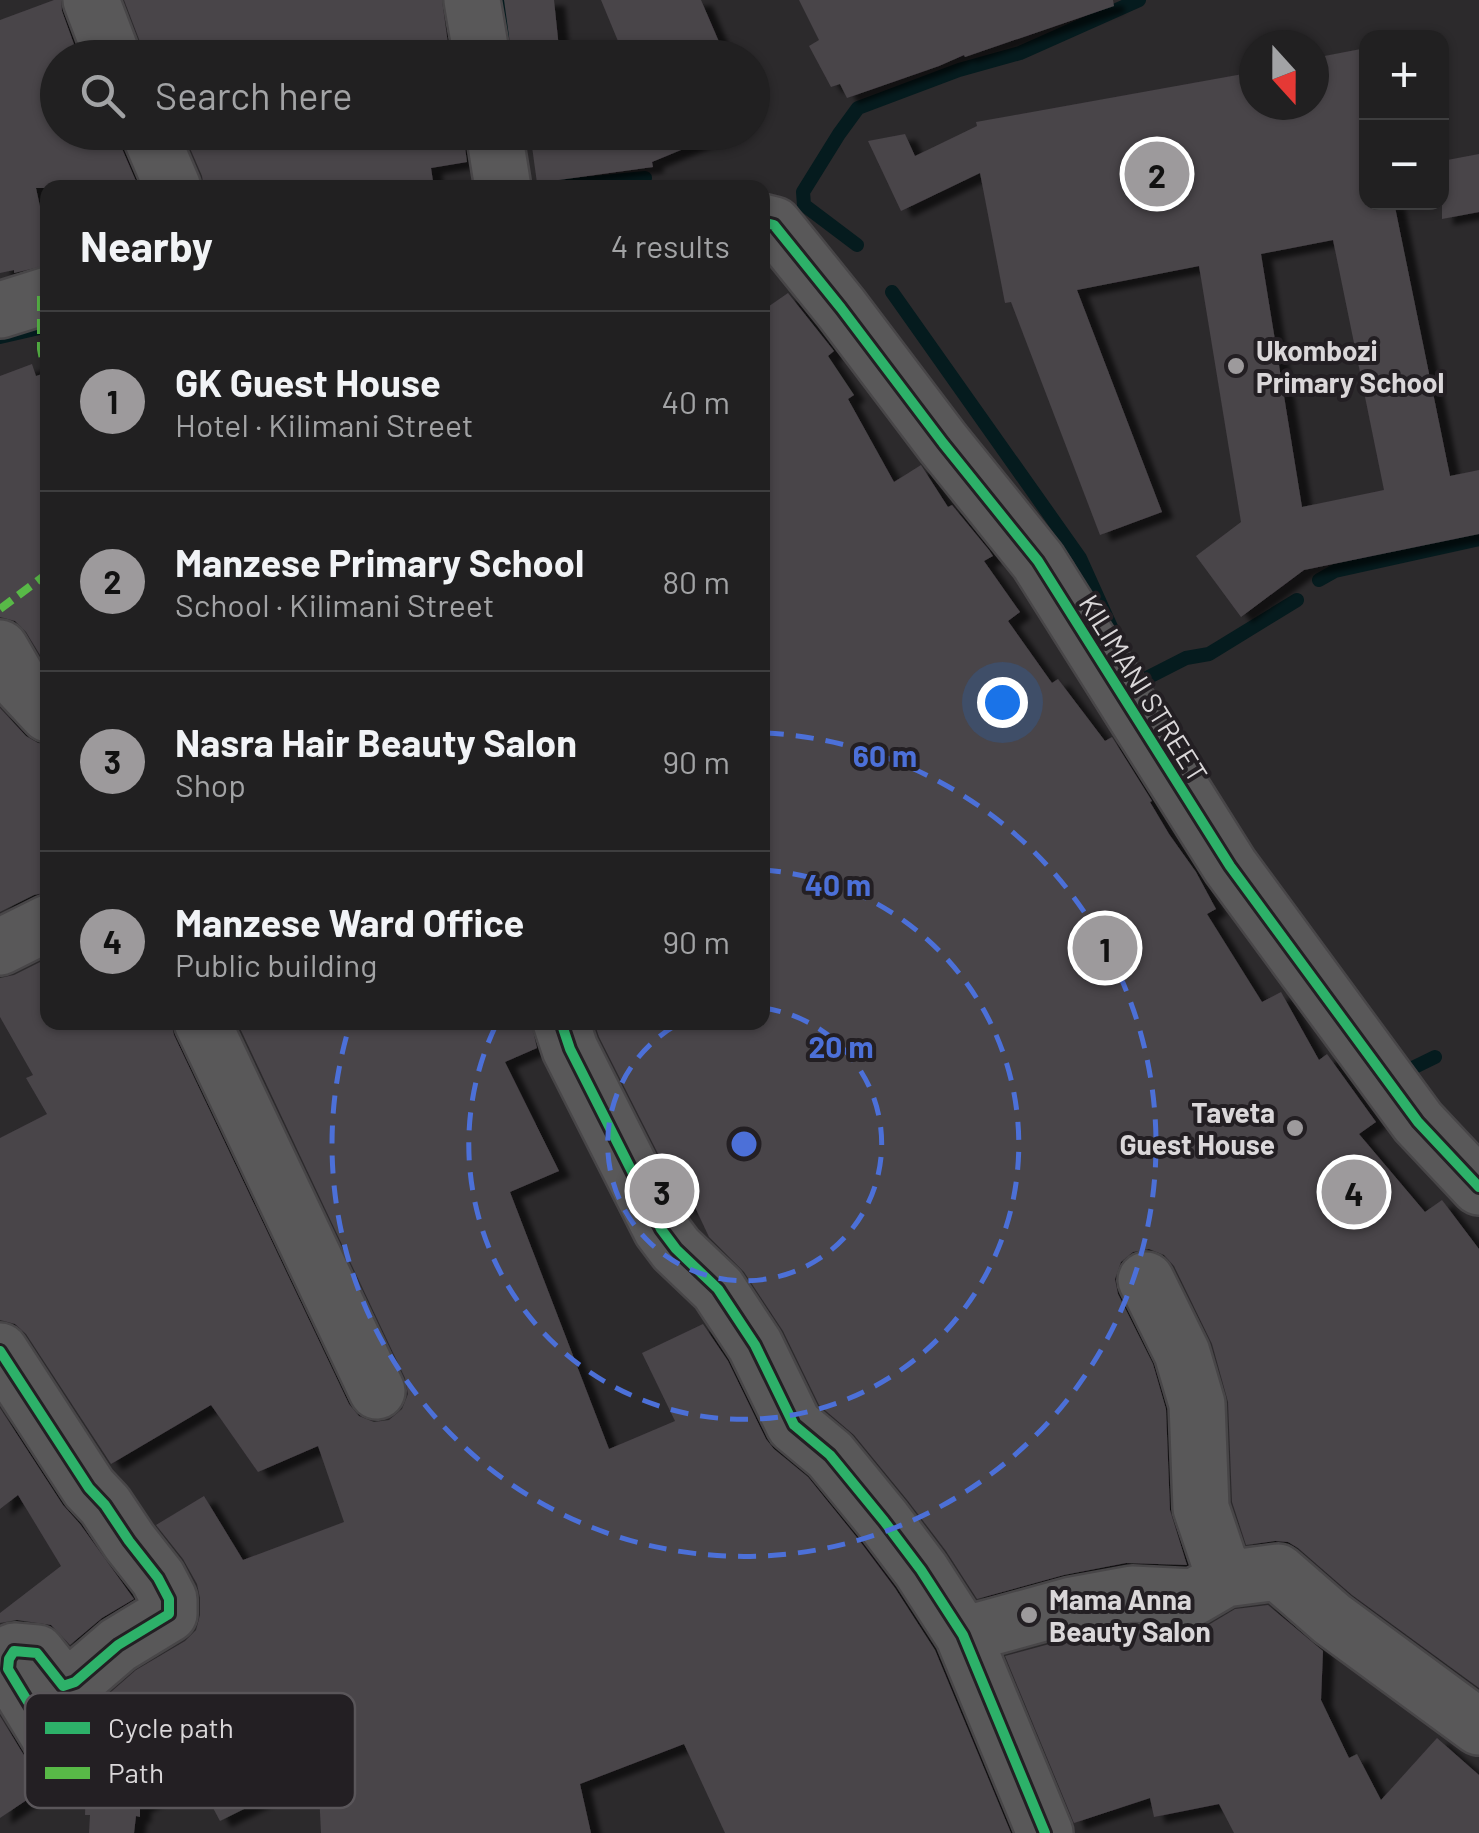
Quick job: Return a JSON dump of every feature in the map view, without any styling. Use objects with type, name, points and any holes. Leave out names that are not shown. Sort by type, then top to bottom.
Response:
[{"type":"street","points":[[92,0],[107,40]]},
{"type":"street","points":[[472,0],[479,40]]},
{"type":"street","points":[[157,150],[170,180]]},
{"type":"street","points":[[497,150],[502,180]]},
{"type":"street","name":"KILIMANI STREET","points":[[770,224],[1038,561],[1230,866],[1418,1122],[1479,1187]]},
{"type":"street","points":[[0,310],[40,298]]},
{"type":"street","points":[[0,648],[22,686],[40,705]]},
{"type":"street","points":[[0,947],[40,927]]},
{"type":"street","points":[[206,1030],[376,1391]]},
{"type":"street","points":[[564,1030],[661,1229],[718,1289],[755,1345],[794,1425],[830,1455],[884,1521],[963,1635],[1045,1833]]},
{"type":"street","points":[[1146,1280],[1182,1352],[1197,1404],[1201,1508],[1225,1579]]},
{"type":"street","points":[[0,1351],[89,1488],[170,1599],[168,1614],[118,1644],[74,1682],[63,1686],[36,1653],[14,1651],[8,1669],[25,1698]]},
{"type":"street","points":[[963,1635],[1072,1604],[1132,1594],[1194,1597],[1225,1579],[1278,1572],[1332,1620],[1479,1727]]},
{"type":"building","points":[[61,0],[72,40],[40,40],[40,150],[123,150],[136,180],[40,180],[40,188],[36,188],[40,206],[40,267],[14,273],[0,273],[0,20]]},
{"type":"building","points":[[124,0],[442,0],[448,40],[139,40]]},
{"type":"building","points":[[504,0],[554,0],[558,40],[510,40]]},
{"type":"building","points":[[601,0],[701,0],[718,40],[618,40]]},
{"type":"building","points":[[799,0],[1113,0],[1114,6],[847,98],[840,84],[831,87],[809,46],[819,40]]},
{"type":"building","points":[[1359,49],[1359,210],[1396,210],[1450,476],[1479,470],[1479,534],[1304,570],[1241,617],[1196,556],[1241,522],[1199,266],[1077,290],[1162,512],[1100,535],[1011,302],[1005,303],[980,173],[901,211],[868,141],[905,134],[915,156],[977,126],[976,122],[1239,75],[1239,120],[1329,120],[1329,55]],"holes":[[[1333,240],[1384,490],[1302,507],[1261,254]]]},
{"type":"building","points":[[191,150],[465,150],[467,162],[431,168],[433,180],[203,180]]},
{"type":"building","points":[[532,150],[681,150],[652,162],[653,167],[537,180]]},
{"type":"building","points":[[1479,154],[1479,212],[1442,219],[1442,210],[1449,210],[1449,160]]},
{"type":"building","points":[[788,293],[834,351],[828,356],[854,395],[848,399],[894,482],[921,465],[948,507],[952,505],[989,550],[993,556],[984,561],[1020,612],[1008,621],[1052,683],[1058,679],[1105,741],[1112,737],[1196,872],[1216,909],[1207,914],[1262,1002],[1281,992],[1319,1060],[1327,1054],[1376,1122],[1359,1134],[1425,1212],[1442,1200],[1479,1249],[1479,1688],[1352,1595],[1298,1548],[1275,1541],[1246,1545],[1232,1502],[1228,1402],[1212,1344],[1174,1266],[1164,1255],[1149,1249],[1133,1252],[1121,1262],[1115,1279],[1118,1294],[1153,1364],[1166,1409],[1170,1510],[1187,1565],[1126,1563],[977,1599],[908,1501],[854,1435],[819,1405],[783,1331],[744,1272],[709,1237],[694,1205],[686,1209],[597,1030],[770,1030],[770,305]]},
{"type":"building","points":[[32,364],[36,376],[40,375],[40,655],[15,621],[0,617],[0,376]]},
{"type":"building","points":[[0,708],[26,736],[40,743],[40,894],[0,912]]},
{"type":"building","points":[[40,962],[40,1030],[173,1030],[349,1404],[359,1416],[374,1422],[389,1420],[402,1409],[408,1394],[405,1378],[241,1030],[533,1030],[537,1048],[505,1062],[559,1171],[510,1192],[609,1449],[675,1421],[642,1353],[703,1324],[728,1361],[766,1439],[808,1477],[859,1540],[935,1650],[1011,1833],[725,1833],[684,1744],[580,1784],[591,1833],[321,1833],[320,1808],[355,1808],[355,1693],[110,1693],[136,1670],[185,1641],[196,1630],[200,1615],[197,1584],[156,1525],[204,1496],[243,1560],[344,1522],[318,1446],[258,1472],[211,1405],[111,1464],[26,1334],[15,1324],[0,1320],[0,1138],[47,1114],[26,1078],[33,1075],[0,1017],[0,978]]},
{"type":"building","points":[[0,1408],[63,1505],[134,1599],[102,1618],[70,1645],[51,1625],[17,1620],[0,1623],[0,1613],[61,1566],[18,1495],[0,1509]]},
{"type":"building","points":[[1268,1605],[1323,1651],[1321,1700],[1349,1758],[1357,1754],[1381,1800],[1437,1738],[1479,1775],[1479,1833],[1234,1833],[1219,1804],[1154,1817],[1150,1798],[1074,1823],[1005,1656],[1134,1625],[1194,1628],[1210,1624],[1235,1609]]},
{"type":"building","points":[[0,1716],[25,1757],[25,1801],[0,1818]]},
{"type":"building","points":[[85,1808],[140,1808],[134,1833],[89,1833],[90,1815],[85,1815]]},
{"type":"building","points":[[213,1808],[246,1808],[220,1821]]},
{"type":"waterway","points":[[502,39],[503,0]]},
{"type":"waterway","points":[[857,245],[804,205],[803,192],[858,108],[959,70],[1020,53],[1139,0]]},
{"type":"waterway","points":[[625,180],[645,178]]},
{"type":"waterway","points":[[892,292],[1080,558],[1116,638]]},
{"type":"waterway","points":[[0,337],[40,328]]},
{"type":"waterway","points":[[1319,580],[1335,571],[1479,539]]},
{"type":"waterway","points":[[1137,683],[1186,658],[1209,654],[1297,600]]},
{"type":"waterway","points":[[1396,1076],[1435,1057]]},
{"type":"marked path","points":[[0,609],[40,579]]},
{"type":"cycle path","points":[[770,224],[841,308],[1038,561],[1230,866],[1418,1122],[1479,1187]]},
{"type":"cycle path","points":[[564,1030],[661,1229],[718,1289],[755,1345],[794,1425],[830,1455],[884,1521],[963,1635],[1045,1833]]},
{"type":"cycle path","points":[[0,1351],[89,1488],[158,1578],[169,1599],[169,1614],[118,1645],[75,1682],[63,1686],[37,1653],[14,1651],[8,1669],[25,1697]]},
{"type":"place","name":"Manzese Primary School","points":[[1157,174]]},
{"type":"place","name":"Ukombozi Primary School","points":[[1236,366]]},
{"type":"place","name":"GK Guest House","points":[[1105,948]]},
{"type":"place","name":"Taveta Guest House","points":[[1295,1128]]},
{"type":"place","name":"Nasra Hair Beauty Salon","points":[[662,1191]]},
{"type":"place","name":"Manzese Ward Office","points":[[1354,1192]]},
{"type":"place","name":"Mama Anna Beauty Salon","points":[[1029,1615]]}]
